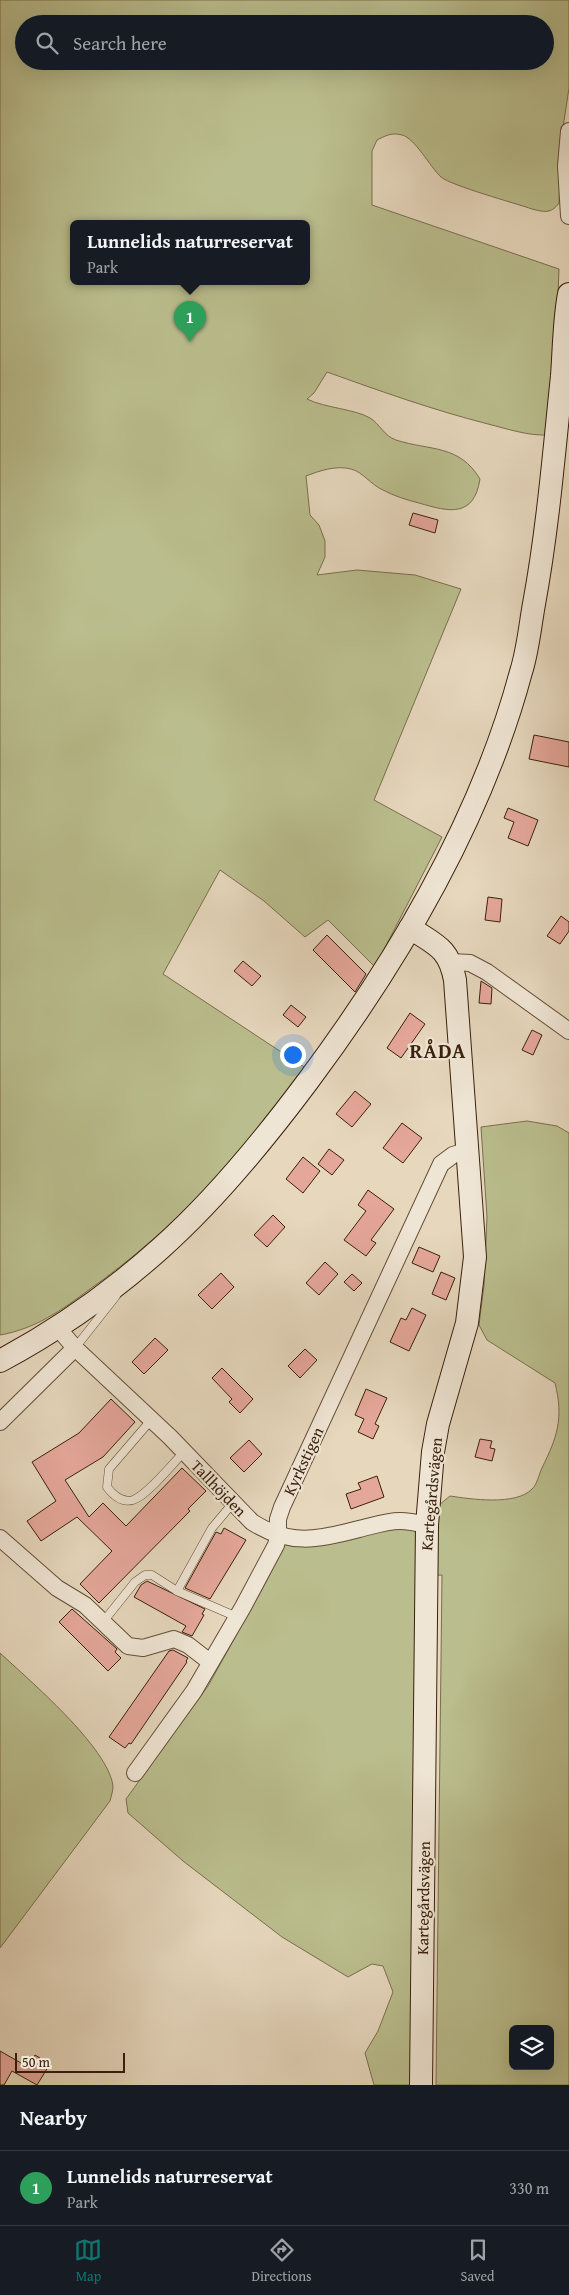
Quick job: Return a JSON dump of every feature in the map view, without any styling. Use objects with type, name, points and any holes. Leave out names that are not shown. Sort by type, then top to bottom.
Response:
[{"type":"street","points":[[569,134],[566,166],[569,216]]},
{"type":"street","points":[[0,1361],[58,1328],[120,1283],[186,1225],[251,1154],[353,1019],[410,928],[449,855],[471,809],[500,739],[522,670],[546,528],[569,294]]},
{"type":"street","points":[[410,928],[437,946],[452,962],[470,962],[487,972],[569,1031]]},
{"type":"street","name":"Kartegårdsvägen","points":[[421,2085],[427,1525],[432,1452],[438,1424],[467,1324],[472,1295],[475,1257],[455,980],[452,962]]},
{"type":"street","name":"Kyrkstigen","points":[[135,1773],[173,1722],[237,1617],[268,1560],[278,1536],[278,1520],[282,1507],[441,1164],[453,1155],[468,1150]]},
{"type":"street","name":"Tallhöjden","points":[[58,1328],[75,1348],[152,1419],[252,1522],[278,1536],[306,1539],[322,1538],[399,1521],[427,1525]]},
{"type":"street","points":[[0,1422],[75,1348]]},
{"type":"street","points":[[0,1538],[57,1588],[85,1605],[128,1646],[143,1648],[174,1639],[188,1645],[210,1662]]},
{"type":"lane","points":[[75,1348],[110,1306],[120,1290],[120,1283]]},
{"type":"lane","points":[[152,1419],[109,1469],[107,1487],[113,1494],[122,1500],[133,1500],[144,1492],[184,1452]]},
{"type":"lane","points":[[177,1591],[212,1528],[233,1502]]},
{"type":"lane","points":[[102,1622],[135,1582],[145,1574],[152,1575],[177,1591],[237,1617]]},
{"type":"green space","points":[[0,0],[569,0],[569,88],[562,134],[559,203],[553,209],[544,211],[532,209],[447,181],[441,177],[412,141],[402,135],[392,134],[377,140],[372,151],[372,205],[559,269],[556,345],[549,435],[518,432],[467,419],[327,372],[314,393],[307,399],[364,415],[370,418],[388,436],[396,440],[453,454],[472,468],[480,479],[477,492],[472,500],[466,506],[450,510],[440,509],[392,494],[379,488],[351,469],[334,468],[306,476],[310,515],[319,525],[325,541],[325,557],[317,575],[357,570],[415,575],[461,589],[374,800],[442,837],[375,967],[328,920],[305,937],[264,901],[220,870],[163,974],[304,1067],[233,1159],[180,1215],[121,1266],[80,1297],[48,1318],[13,1332],[0,1335]]},
{"type":"green space","points":[[527,1121],[557,1126],[569,1133],[569,2085],[436,2085],[442,1575],[421,1576],[412,2085],[374,2085],[365,2053],[378,2031],[393,1992],[383,1966],[372,1964],[348,1977],[282,1937],[183,1861],[128,1813],[126,1799],[208,1686],[267,1580],[283,1541],[395,1527],[412,1527],[450,1496],[481,1500],[515,1498],[525,1494],[535,1485],[552,1447],[558,1427],[558,1396],[555,1383],[487,1340],[479,1325],[484,1285],[487,1217],[481,1127]]},
{"type":"green space","points":[[0,1653],[66,1715],[83,1734],[108,1770],[113,1786],[110,1801],[0,1948]]},
{"type":"building","points":[[413,513],[438,520],[435,533],[409,525]]},
{"type":"building","points":[[534,735],[569,742],[569,767],[529,759]]},
{"type":"building","points":[[508,808],[538,820],[528,846],[508,838],[514,822],[504,818]]},
{"type":"building","points":[[488,897],[502,899],[500,922],[485,920]]},
{"type":"building","points":[[561,916],[569,922],[569,931],[560,944],[547,936]]},
{"type":"building","points":[[327,935],[366,974],[355,992],[313,950]]},
{"type":"building","points":[[243,961],[261,976],[252,986],[234,971]]},
{"type":"building","points":[[481,981],[492,988],[491,1004],[479,1003]]},
{"type":"building","points":[[291,1005],[306,1017],[298,1027],[283,1015]]},
{"type":"building","points":[[410,1013],[425,1024],[401,1058],[387,1048]]},
{"type":"building","points":[[532,1030],[542,1035],[533,1055],[522,1050]]},
{"type":"building","points":[[355,1091],[371,1104],[352,1127],[336,1114]]},
{"type":"building","points":[[402,1123],[422,1138],[403,1163],[383,1148]]},
{"type":"building","points":[[329,1149],[344,1160],[332,1175],[318,1164]]},
{"type":"building","points":[[303,1157],[320,1171],[303,1193],[286,1179]]},
{"type":"building","points":[[368,1190],[394,1209],[371,1240],[376,1243],[366,1256],[344,1240],[366,1211],[358,1205]]},
{"type":"building","points":[[273,1215],[285,1227],[267,1247],[254,1235]]},
{"type":"building","points":[[419,1247],[440,1256],[433,1272],[412,1263]]},
{"type":"building","points":[[325,1262],[338,1274],[319,1295],[306,1283]]},
{"type":"building","points":[[441,1272],[455,1278],[446,1300],[432,1294]]},
{"type":"building","points":[[221,1273],[234,1287],[212,1309],[198,1295]]},
{"type":"building","points":[[352,1274],[362,1283],[354,1291],[344,1282]]},
{"type":"building","points":[[412,1308],[426,1315],[409,1351],[390,1342],[401,1318],[406,1320]]},
{"type":"building","points":[[155,1338],[168,1350],[144,1374],[132,1362]]},
{"type":"building","points":[[305,1349],[317,1360],[300,1378],[288,1366]]},
{"type":"building","points":[[222,1368],[253,1399],[240,1413],[229,1402],[232,1399],[212,1378]]},
{"type":"building","points":[[366,1389],[387,1398],[375,1424],[379,1426],[373,1439],[358,1432],[364,1419],[355,1415]]},
{"type":"building","points":[[111,1399],[135,1422],[103,1457],[65,1480],[89,1517],[103,1503],[126,1526],[182,1468],[206,1491],[188,1509],[190,1511],[99,1603],[80,1584],[112,1551],[77,1517],[41,1541],[27,1521],[56,1501],[32,1462],[79,1433]]},
{"type":"building","points":[[480,1439],[492,1441],[490,1448],[495,1449],[492,1461],[475,1457]]},
{"type":"building","points":[[249,1440],[262,1454],[244,1472],[230,1458]]},
{"type":"building","points":[[377,1476],[384,1497],[351,1509],[346,1494],[361,1489],[358,1483]]},
{"type":"building","points":[[224,1528],[246,1540],[210,1599],[185,1588],[216,1532],[221,1534]]},
{"type":"building","points":[[147,1581],[205,1609],[202,1614],[204,1615],[192,1636],[182,1632],[186,1626],[134,1597],[141,1585]]},
{"type":"building","points":[[72,1609],[117,1649],[115,1652],[121,1658],[108,1671],[59,1622]]},
{"type":"building","points":[[173,1650],[188,1658],[187,1662],[131,1744],[129,1743],[125,1748],[109,1737],[169,1651]]},
{"type":"building","points":[[0,2051],[28,2067],[35,2055],[50,2064],[37,2085],[12,2071],[4,2085],[0,2085]]},
{"type":"place","name":"Lunnelids naturreservat","points":[[190,342]]},
{"type":"district","name":"RÅDA","points":[[438,1050]]}]
